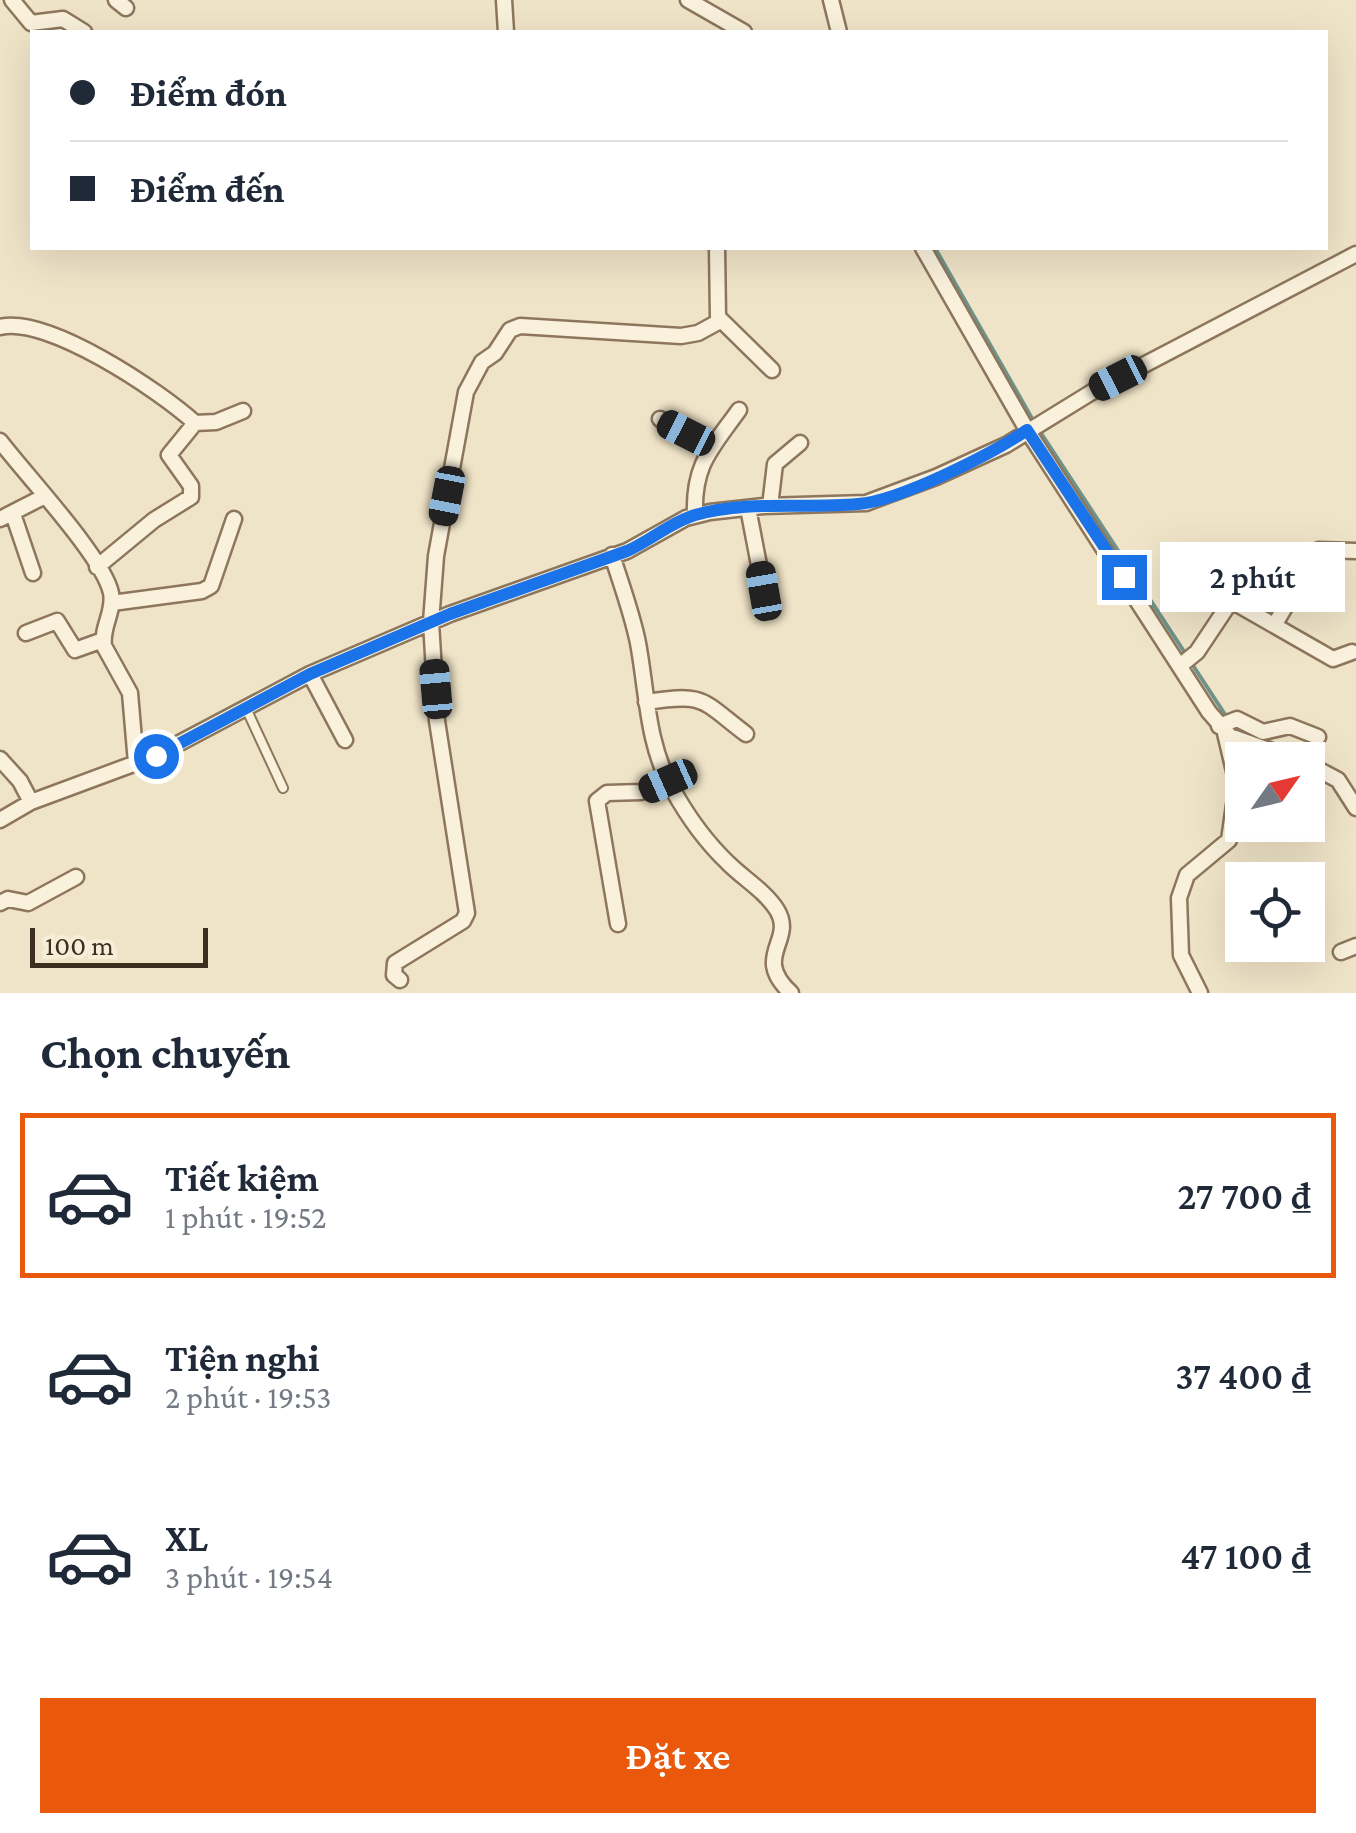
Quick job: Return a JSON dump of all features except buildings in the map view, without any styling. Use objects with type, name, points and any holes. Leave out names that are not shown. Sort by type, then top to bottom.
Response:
[{"type":"street","points":[[12,0],[31,24],[63,18],[81,30]]},
{"type":"street","points":[[504,0],[506,30]]},
{"type":"street","points":[[688,0],[740,30]]},
{"type":"street","points":[[830,0],[839,30]]},
{"type":"street","points":[[717,250],[716,303],[720,321],[772,370]]},
{"type":"street","points":[[924,250],[1181,665],[1225,725],[1238,784],[1229,840],[1187,875],[1179,898],[1181,955],[1200,993]]},
{"type":"street","points":[[0,820],[31,802],[156,756],[310,674],[431,622],[651,540],[694,516],[770,506],[877,501],[984,456],[1356,254]]},
{"type":"street","points":[[400,980],[394,975],[394,963],[467,914],[436,721],[431,622],[436,556],[466,392],[478,369],[510,330],[520,326],[681,336],[720,321]]},
{"type":"street","points":[[0,328],[20,325],[59,338],[126,371],[196,423],[216,422],[243,411]]},
{"type":"street","points":[[694,516],[695,480],[712,446],[739,410]]},
{"type":"street","points":[[660,419],[712,446]]},
{"type":"street","points":[[97,567],[154,520],[191,496],[191,486],[169,455],[196,423]]},
{"type":"street","points":[[0,441],[45,496],[110,588],[112,603],[103,640],[130,692],[136,762]]},
{"type":"street","points":[[770,506],[775,464],[800,443]]},
{"type":"street","points":[[33,573],[6,517],[45,496]]},
{"type":"street","points":[[748,508],[764,591]]},
{"type":"street","points":[[112,603],[211,586],[234,519]]},
{"type":"street","points":[[1274,624],[1319,550],[1356,550]]},
{"type":"street","points":[[612,555],[637,639],[646,702],[668,781],[715,850],[777,910],[782,928],[772,965],[775,976],[791,993]]},
{"type":"street","points":[[1181,665],[1193,656],[1231,604],[1240,604],[1332,659],[1352,652]]},
{"type":"street","points":[[26,634],[57,621],[75,650],[103,640]]},
{"type":"street","points":[[310,674],[345,740]]},
{"type":"street","points":[[646,702],[701,699],[746,734]]},
{"type":"street","points":[[1225,725],[1236,718],[1262,732],[1290,726],[1318,736]]},
{"type":"street","points":[[1225,725],[1259,742]]},
{"type":"street","points":[[0,759],[20,781],[31,802]]},
{"type":"street","points":[[1325,773],[1338,780],[1356,808]]},
{"type":"street","points":[[618,924],[598,801],[607,793],[641,792],[668,781]]},
{"type":"street","points":[[0,902],[8,898],[28,903],[76,877]]},
{"type":"street","points":[[1340,952],[1356,946]]},
{"type":"lane","points":[[245,706],[283,788]]},
{"type":"waterway","points":[[936,250],[1034,422]]},
{"type":"waterway","points":[[1039,430],[1187,656]]},
{"type":"waterway","points":[[1192,664],[1228,719]]},
{"type":"waterway","points":[[1233,727],[1269,742]]},
{"type":"waterway","points":[[1342,776],[1356,795]]},
{"type":"route","points":[[156,756],[310,674],[450,614],[627,551],[686,518],[731,509],[877,501],[984,456],[1027,430],[1124,577]]}]
